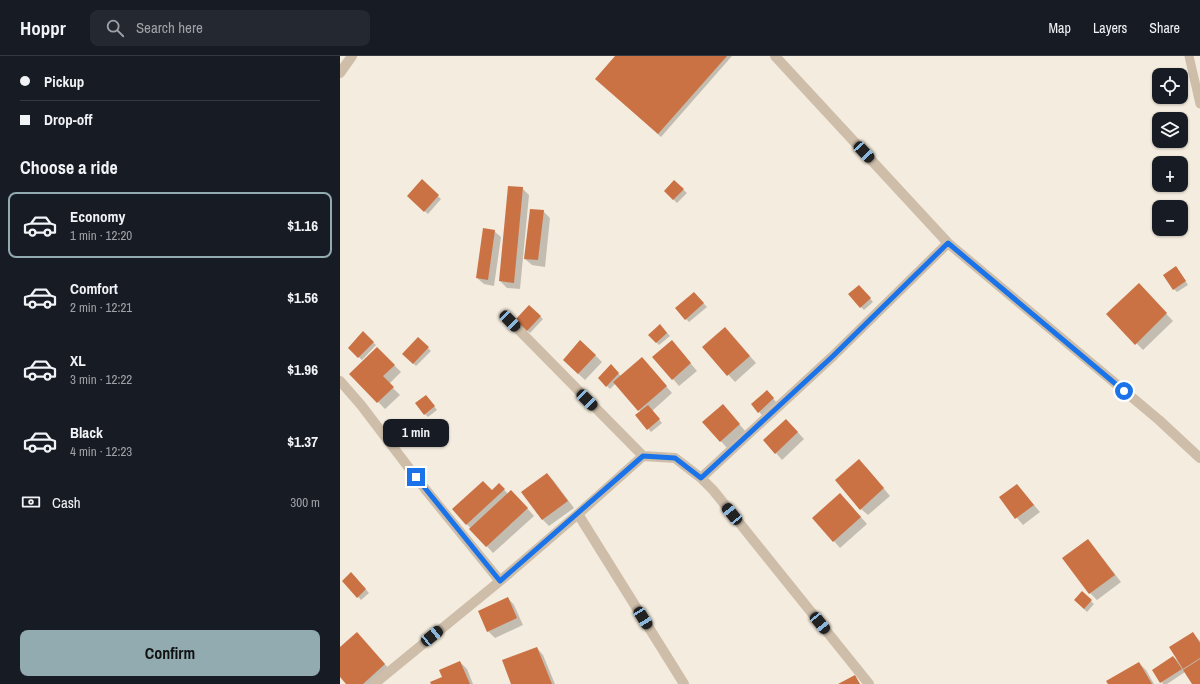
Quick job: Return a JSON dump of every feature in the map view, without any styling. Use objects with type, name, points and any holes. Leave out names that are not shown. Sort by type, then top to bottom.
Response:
[{"type":"street","points":[[340,73],[352,56]]},
{"type":"street","points":[[775,56],[948,243],[1159,420],[1200,458]]},
{"type":"street","points":[[701,478],[833,356],[948,243]]},
{"type":"street","points":[[510,321],[643,456],[675,458],[701,478],[713,490],[869,684]]},
{"type":"street","points":[[340,381],[361,405],[425,489],[500,581]]},
{"type":"street","points":[[374,684],[500,581],[643,456]]},
{"type":"street","points":[[578,514],[684,684]]},
{"type":"lane","points":[[1189,56],[1200,104]]},
{"type":"building","points":[[615,56],[727,56],[658,134],[595,79]]},
{"type":"building","points":[[422,179],[439,195],[424,212],[407,196]]},
{"type":"building","points":[[674,180],[684,189],[673,200],[664,191]]},
{"type":"building","points":[[508,186],[523,187],[514,283],[499,281]]},
{"type":"building","points":[[530,209],[544,210],[538,260],[524,259]]},
{"type":"building","points":[[483,228],[495,230],[488,280],[476,278]]},
{"type":"building","points":[[1176,266],[1186,281],[1173,290],[1163,275]]},
{"type":"building","points":[[1139,283],[1167,313],[1135,345],[1106,314]]},
{"type":"building","points":[[859,285],[871,298],[860,308],[848,294]]},
{"type":"building","points":[[694,292],[704,303],[685,320],[675,308]]},
{"type":"building","points":[[529,305],[541,316],[527,331],[515,320]]},
{"type":"building","points":[[660,324],[667,333],[656,343],[648,335]]},
{"type":"building","points":[[725,327],[750,356],[727,376],[702,347]]},
{"type":"building","points":[[363,331],[374,342],[358,358],[348,348]]},
{"type":"building","points":[[418,337],[429,347],[413,364],[402,354]]},
{"type":"building","points":[[580,340],[596,355],[578,374],[563,360]]},
{"type":"building","points":[[672,340],[691,363],[672,380],[652,357]]},
{"type":"building","points":[[377,347],[395,365],[383,376],[394,387],[377,403],[349,374]]},
{"type":"building","points":[[642,357],[667,386],[638,411],[613,382]]},
{"type":"building","points":[[611,364],[619,373],[606,387],[598,378]]},
{"type":"building","points":[[767,390],[774,398],[758,413],[751,404]]},
{"type":"building","points":[[426,395],[435,406],[424,415],[415,403]]},
{"type":"building","points":[[723,404],[740,424],[720,442],[702,422]]},
{"type":"building","points":[[648,405],[660,419],[647,430],[635,415]]},
{"type":"building","points":[[786,419],[798,432],[775,454],[763,440]]},
{"type":"building","points":[[859,459],[884,488],[860,510],[835,480]]},
{"type":"building","points":[[547,473],[568,501],[542,520],[521,492]]},
{"type":"building","points":[[483,481],[492,490],[499,483],[505,489],[466,525],[452,509]]},
{"type":"building","points":[[1017,484],[1034,505],[1015,519],[999,497]]},
{"type":"building","points":[[511,490],[528,508],[486,547],[469,529]]},
{"type":"building","points":[[840,493],[861,517],[833,542],[812,518]]},
{"type":"building","points":[[1088,539],[1115,575],[1089,594],[1062,558]]},
{"type":"building","points":[[351,572],[366,589],[357,598],[342,581]]},
{"type":"building","points":[[1082,591],[1092,600],[1084,609],[1074,600]]},
{"type":"building","points":[[508,597],[517,618],[487,632],[478,611]]},
{"type":"building","points":[[357,632],[385,664],[363,684],[346,684],[340,677],[340,647]]},
{"type":"building","points":[[1193,632],[1200,643],[1200,658],[1183,669],[1169,647]]},
{"type":"building","points":[[537,647],[552,684],[511,684],[502,660]]},
{"type":"building","points":[[1173,656],[1182,669],[1160,683],[1152,670]]},
{"type":"building","points":[[1200,659],[1200,684],[1192,684],[1183,670]]},
{"type":"building","points":[[460,661],[470,684],[431,684],[430,682],[442,677],[439,670]]},
{"type":"building","points":[[1139,662],[1152,684],[1108,684],[1106,681]]},
{"type":"building","points":[[855,675],[860,684],[838,684]]},
{"type":"route","points":[[416,477],[500,581],[643,456],[675,458],[701,478],[833,356],[948,243],[1124,391]]}]
